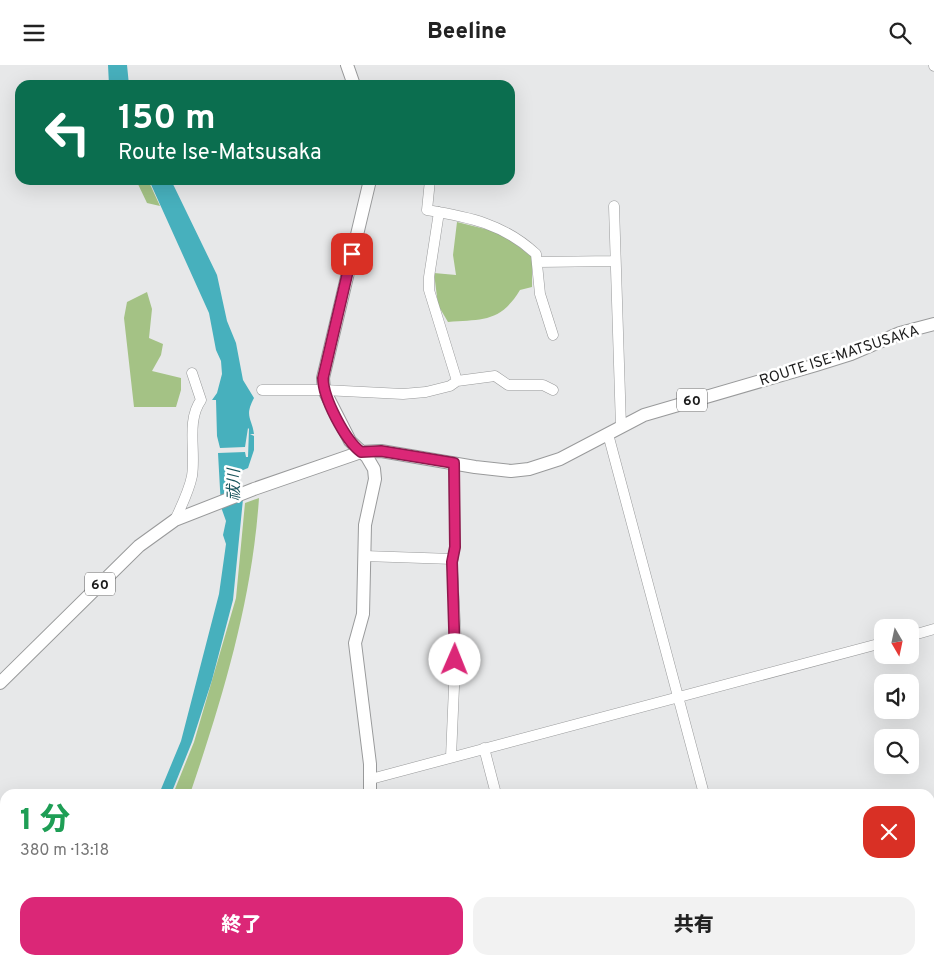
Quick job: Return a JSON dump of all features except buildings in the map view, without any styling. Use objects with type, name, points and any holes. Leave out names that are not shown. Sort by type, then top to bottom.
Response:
[{"type":"main road","points":[[347,65],[352,80]]},
{"type":"main road","points":[[369,185],[323,378],[324,389],[350,441],[374,469],[375,479],[365,525],[363,614],[356,634],[356,660],[371,779],[370,789]]},
{"type":"main road","name":"ROUTE ISE-MATSUSAKA","points":[[0,683],[138,547],[175,520],[214,503],[361,452],[381,451],[501,470],[529,469],[560,459],[620,427],[666,408],[816,365],[851,354],[900,333],[934,324]]},
{"type":"street","points":[[430,185],[427,210],[459,216],[502,229],[522,241],[536,254],[540,294],[553,335]]},
{"type":"street","points":[[614,206],[617,245],[615,261],[620,427]]},
{"type":"street","points":[[440,212],[428,277],[429,290],[457,381]]},
{"type":"street","points":[[538,261],[615,261]]},
{"type":"street","points":[[175,520],[189,489],[192,474],[194,410],[201,400],[192,373]]},
{"type":"street","points":[[262,390],[324,389],[403,394],[426,392],[450,386],[457,381],[495,376],[508,385],[543,385],[553,390]]},
{"type":"street","points":[[608,434],[703,789]]},
{"type":"street","points":[[451,757],[456,641],[453,559],[454,463]]},
{"type":"street","points":[[364,556],[453,559]]},
{"type":"street","points":[[919,633],[934,629]]},
{"type":"street","points":[[371,779],[874,645]]},
{"type":"street","points":[[484,748],[495,789]]},
{"type":"green space","points":[[138,185],[150,185],[160,206],[147,203]]},
{"type":"green space","points":[[457,222],[501,233],[532,257],[532,287],[520,290],[513,301],[497,314],[480,319],[448,322],[438,305],[434,273],[456,275],[453,255]]},
{"type":"green space","points":[[147,292],[152,309],[149,338],[163,344],[161,355],[152,371],[181,378],[181,390],[176,407],[134,407],[124,318],[127,302]]},
{"type":"green space","points":[[259,498],[250,574],[234,648],[214,721],[192,789],[175,789],[194,742],[236,598],[245,503]]},
{"type":"water","points":[[108,65],[127,65],[128,80],[109,80]]},
{"type":"water","name":"祓川","points":[[151,185],[173,185],[217,275],[227,321],[236,343],[243,380],[254,398],[249,414],[254,434],[250,434],[254,436],[254,450],[248,468],[241,471],[239,481],[243,499],[233,600],[212,680],[192,742],[173,789],[161,789],[181,741],[219,594],[226,544],[223,535],[226,521],[221,507],[218,453],[245,452],[246,457],[248,457],[248,428],[245,447],[220,448],[217,436],[216,400],[212,400],[217,393],[222,374],[221,361],[216,350],[209,313]]},
{"type":"route","points":[[352,254],[323,378],[324,389],[350,441],[361,452],[381,451],[454,463],[455,547],[452,562],[456,641],[455,660]]}]
